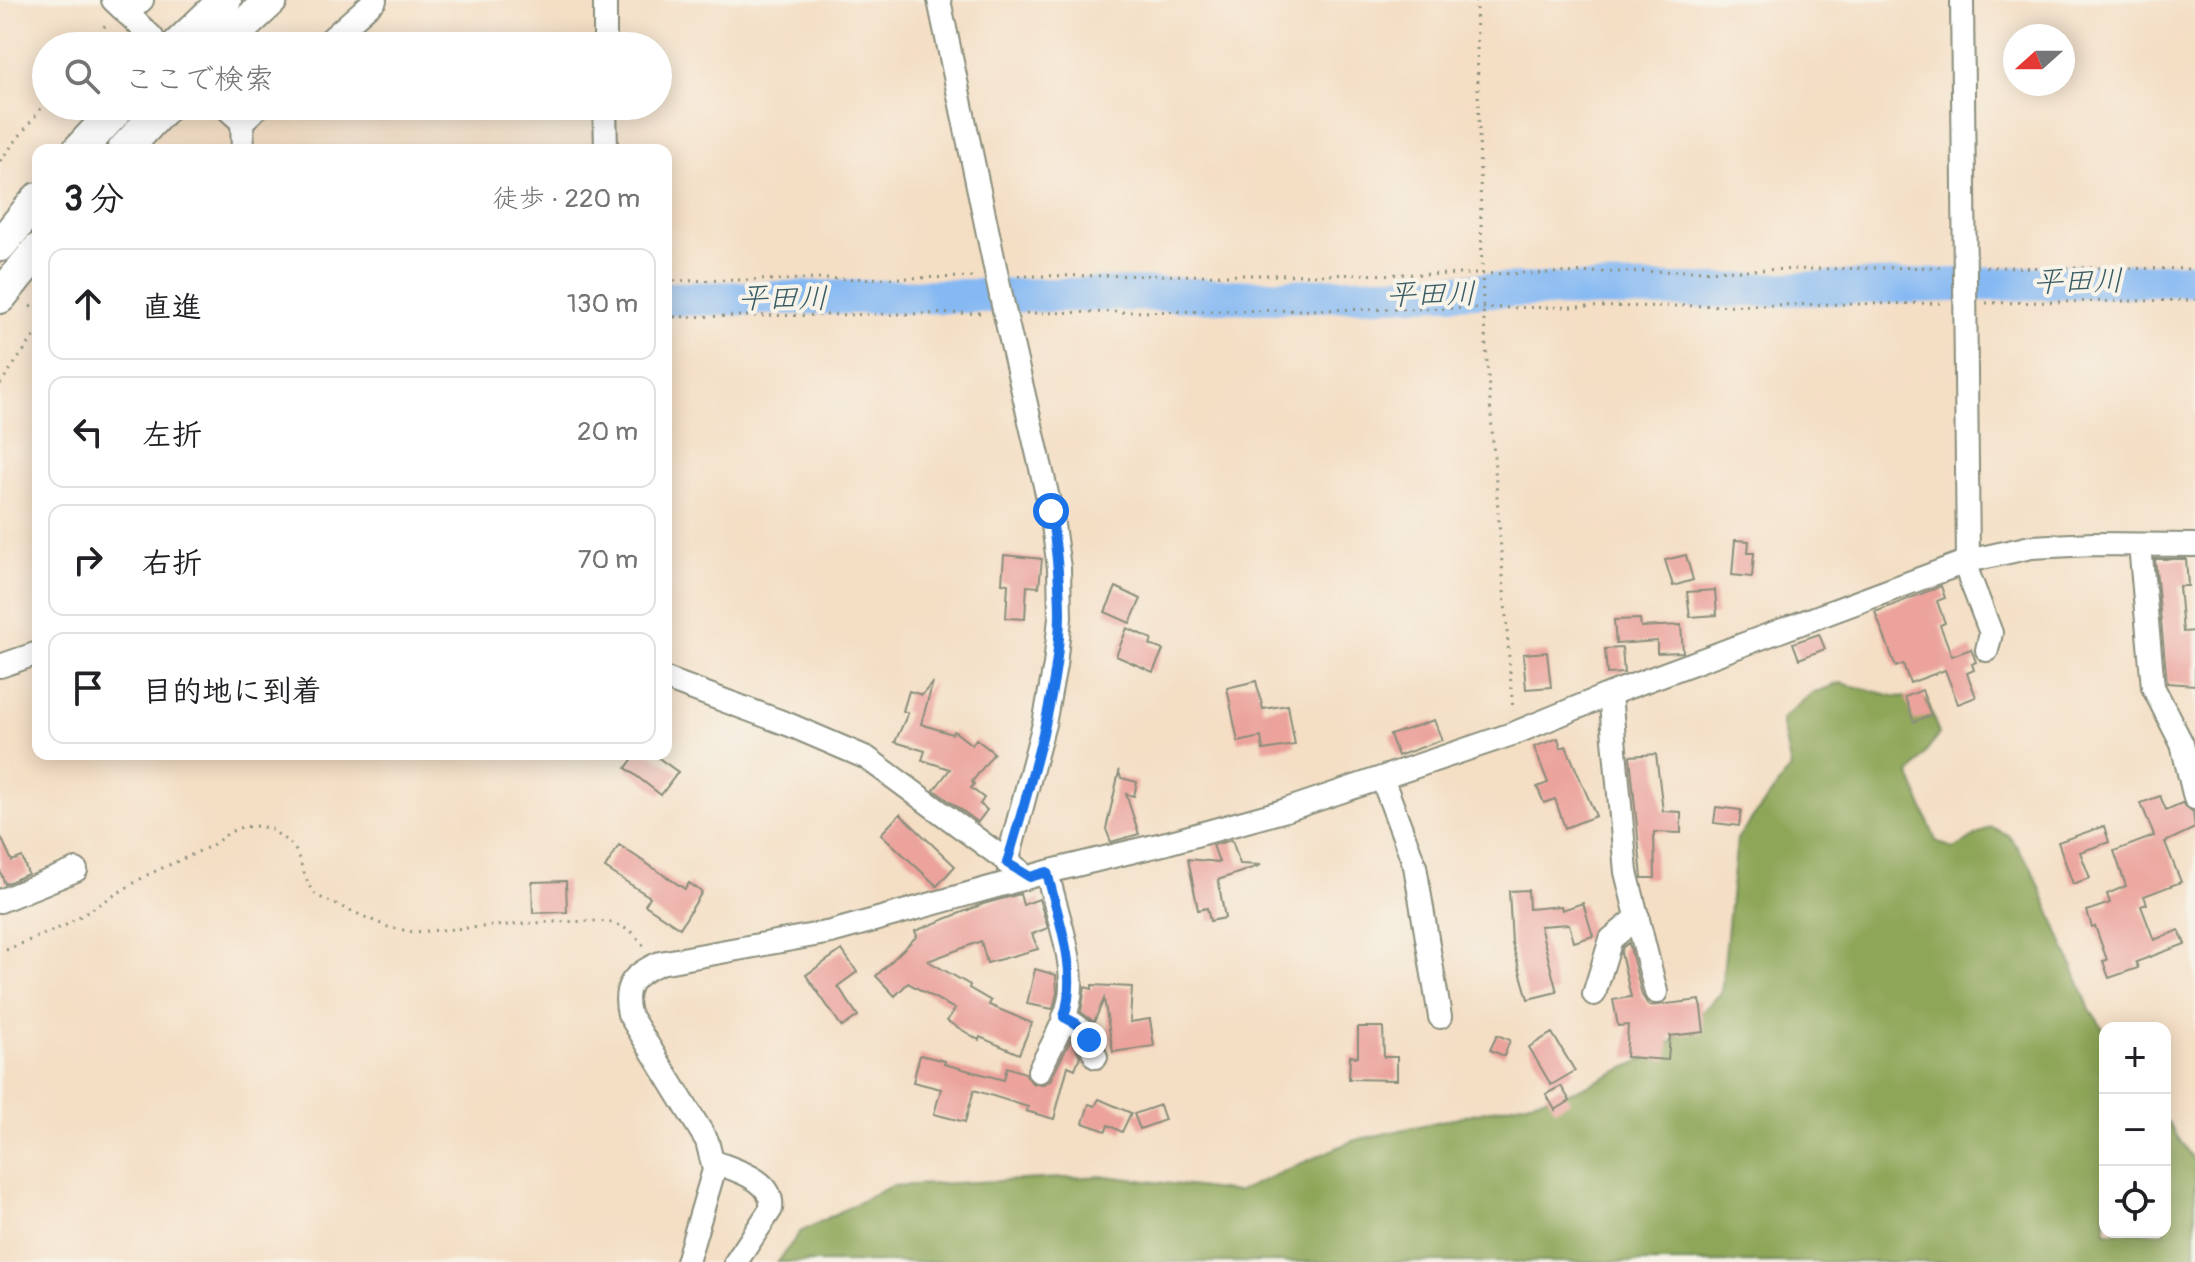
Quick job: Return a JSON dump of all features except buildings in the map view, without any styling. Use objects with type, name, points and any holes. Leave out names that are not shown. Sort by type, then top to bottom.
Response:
[{"type":"highway","points":[[179,32],[225,0]]},
{"type":"highway","points":[[237,32],[271,0]]},
{"type":"highway","points":[[85,144],[107,120]]},
{"type":"highway","points":[[130,144],[152,120]]},
{"type":"highway","points":[[15,302],[32,264]]},
{"type":"street","points":[[339,32],[375,0]]},
{"type":"street","points":[[605,0],[605,32]]},
{"type":"street","points":[[939,0],[1004,312],[1051,511],[1059,568],[1060,618],[1044,724],[1007,863]]},
{"type":"street","points":[[1962,0],[1966,562],[1991,633],[1987,650]]},
{"type":"street","points":[[125,5],[153,32]]},
{"type":"street","points":[[240,120],[243,144]]},
{"type":"street","points":[[605,120],[606,144]]},
{"type":"street","points":[[2140,545],[2153,687],[2182,744],[2195,798]]},
{"type":"street","points":[[687,1262],[714,1170],[707,1141],[629,1014],[626,1000],[628,989],[636,976],[654,965],[831,932],[1038,874],[1283,811],[1515,733],[1610,694],[1966,562],[2031,547],[2195,545]]},
{"type":"street","points":[[0,666],[32,655]]},
{"type":"street","points":[[672,681],[790,725],[867,758],[1007,863],[1038,874]]},
{"type":"street","points":[[1610,694],[1626,872],[1656,992]]},
{"type":"street","points":[[1382,778],[1415,866],[1440,1017]]},
{"type":"street","points":[[0,901],[76,870]]},
{"type":"street","points":[[1038,874],[1068,959],[1071,985],[1064,1017],[1039,1071]]},
{"type":"street","points":[[1594,994],[1611,939],[1638,917]]},
{"type":"street","points":[[1064,1017],[1084,1031],[1096,1057]]},
{"type":"street","points":[[712,1161],[750,1177],[767,1188],[772,1199],[771,1209],[736,1262]]},
{"type":"path","points":[[1476,0],[1481,276],[1515,733]]},
{"type":"path","points":[[101,32],[125,5]]},
{"type":"path","points":[[0,161],[32,120]]},
{"type":"path","points":[[672,281],[1481,276],[1964,268],[2195,269]]},
{"type":"path","points":[[672,317],[1727,307],[1964,300],[2195,300]]},
{"type":"path","points":[[0,384],[32,339]]},
{"type":"path","points":[[6,950],[66,925],[147,875],[211,846],[230,832],[242,827],[259,826],[271,829],[296,851],[309,886],[317,896],[388,927],[413,932],[549,922],[613,923],[631,931],[643,943],[654,965]]},
{"type":"green space","points":[[1841,683],[1893,696],[1927,700],[1939,734],[1910,775],[1936,841],[1954,849],[1991,827],[2008,835],[2032,868],[2090,1009],[2099,1022],[2099,1238],[2171,1238],[2171,1128],[2195,1162],[2195,1262],[778,1262],[800,1232],[891,1186],[1106,1176],[1237,1192],[1352,1141],[1575,1091],[1662,1051],[1721,993],[1737,839],[1791,768],[1781,720],[1812,693]]},
{"type":"waterway","name":"平田川","points":[[672,299],[1161,294],[1257,297],[1481,290],[1707,291],[2195,279]]},
{"type":"route","points":[[1051,511],[1059,568],[1060,618],[1055,665],[1044,724],[1007,863],[1030,877],[1047,872],[1068,959],[1071,985],[1064,1017],[1077,1024],[1089,1040]]}]
